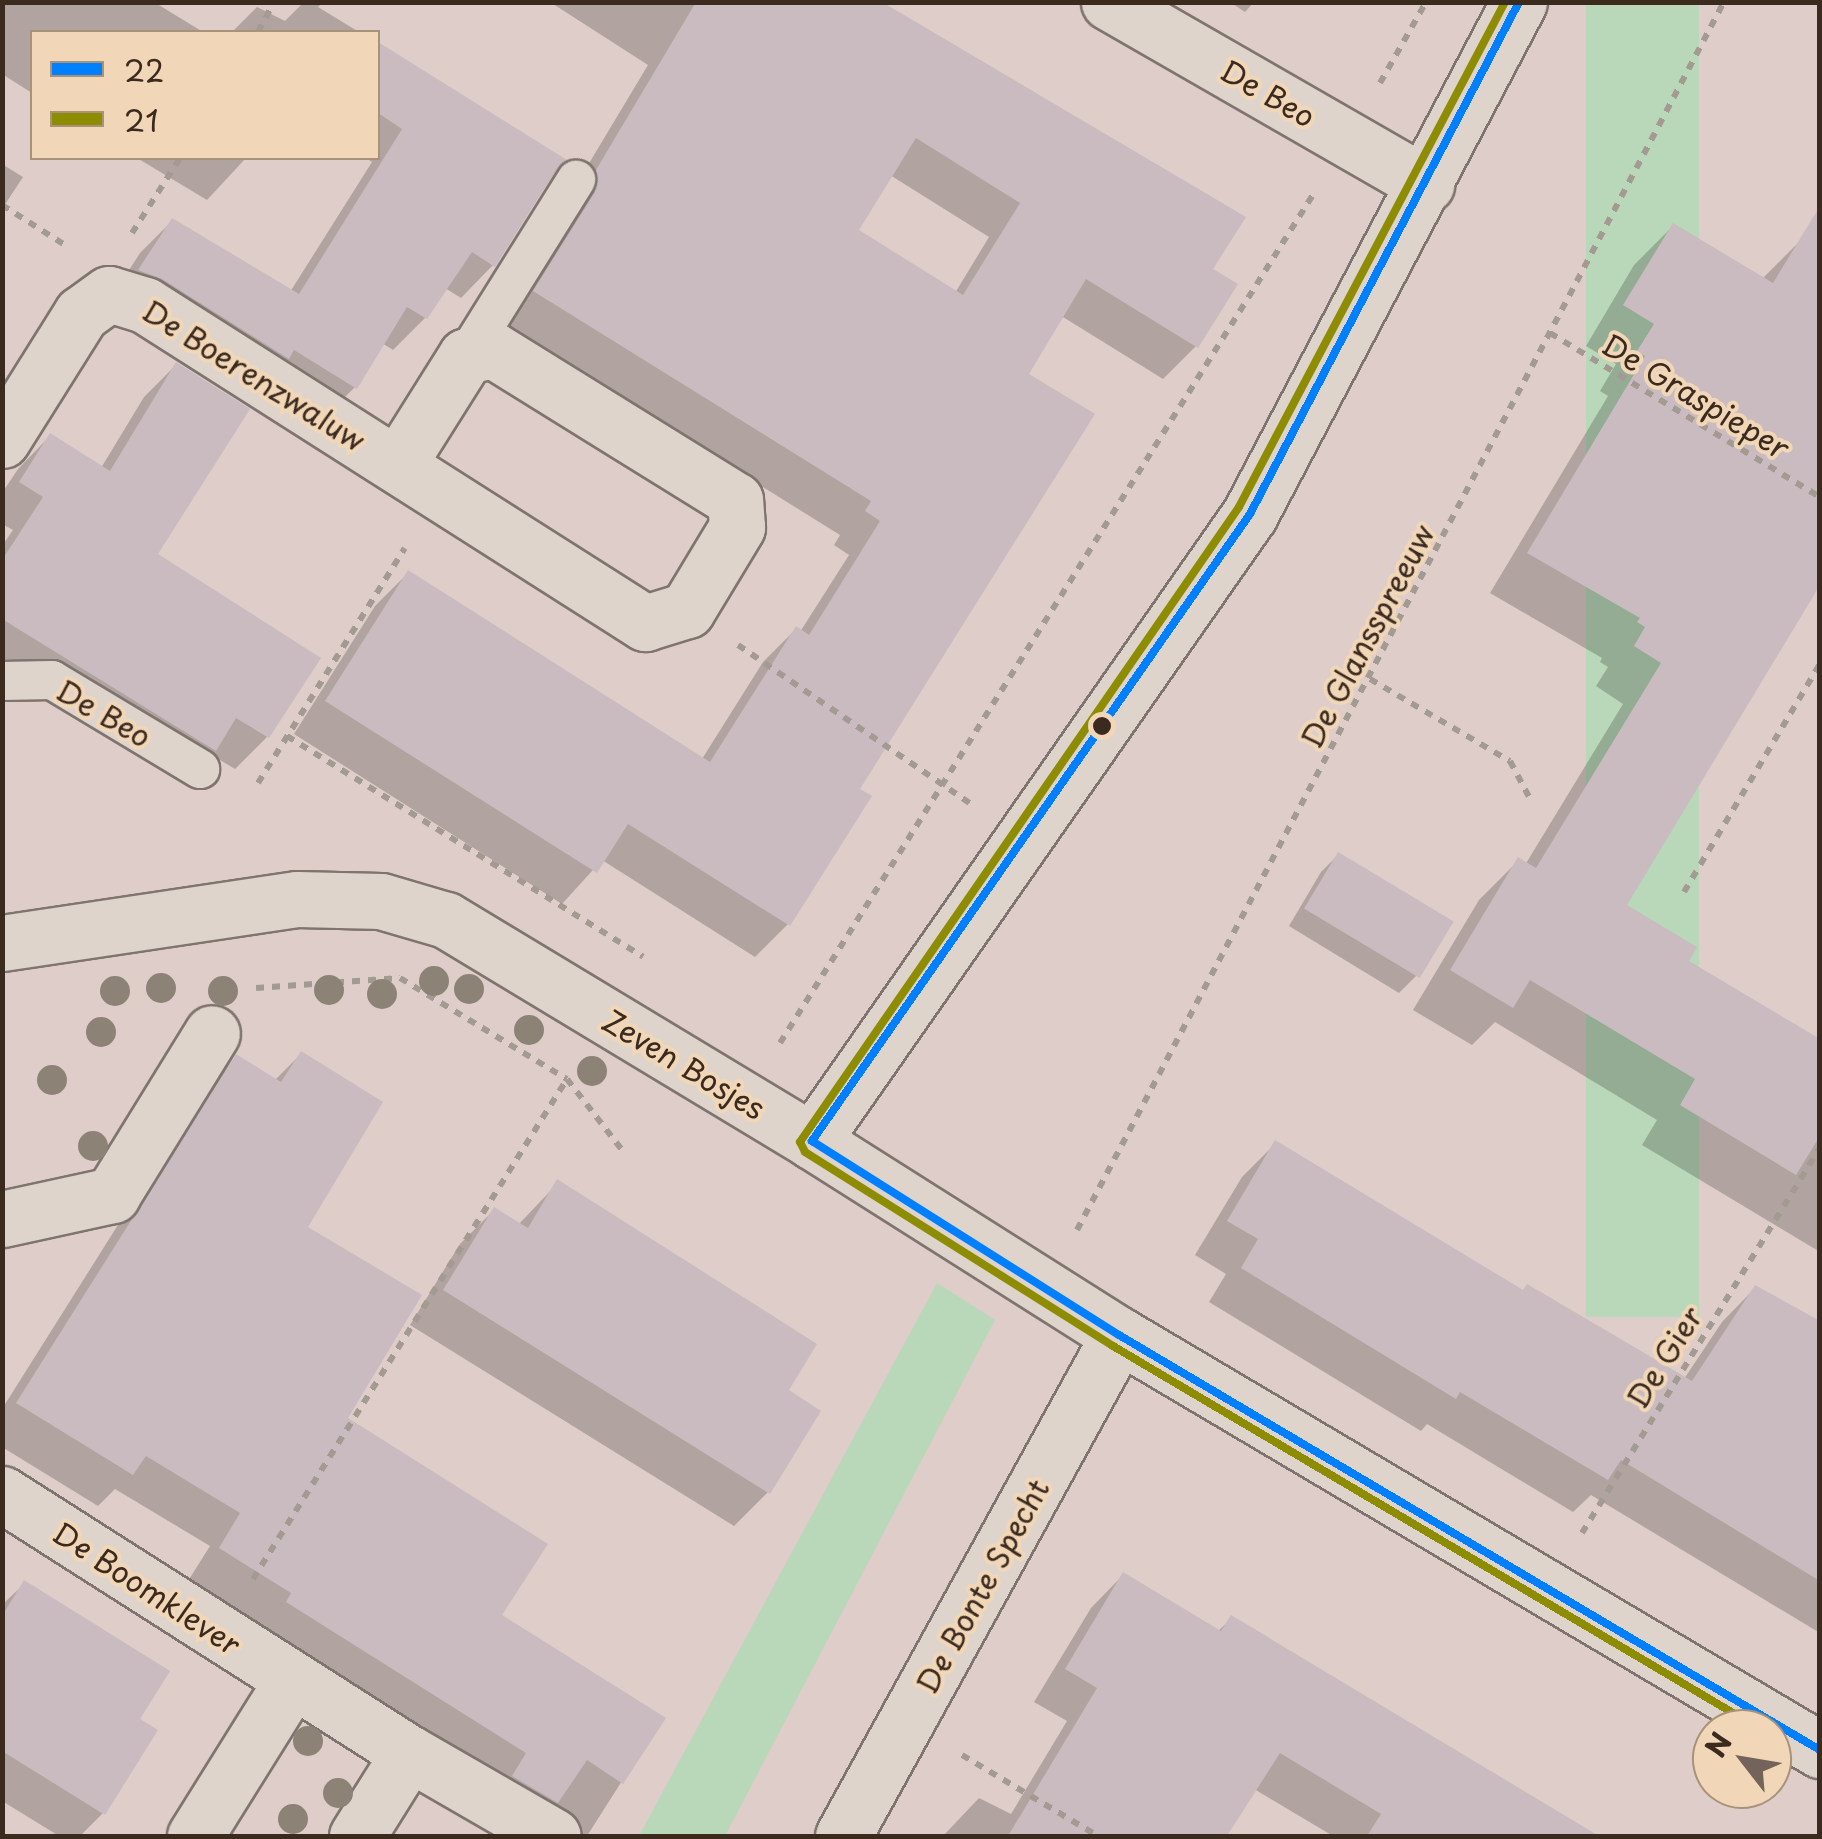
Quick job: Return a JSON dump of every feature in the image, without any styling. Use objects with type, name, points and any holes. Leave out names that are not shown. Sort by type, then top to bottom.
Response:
[{"type":"street","name":"De Beo","points":[[1109,2],[1426,184]]},
{"type":"street","points":[[812,1141],[1250,514],[1519,2]]},
{"type":"street","name":"De Boerenzwaluw","points":[[2,440],[81,314],[111,284],[644,623],[687,610]]},
{"type":"street","points":[[466,356],[493,350],[736,500],[737,528],[687,610]]},
{"type":"street","name":"De Boerenzwaluw","points":[[419,478],[466,356]]},
{"type":"street","name":"Zeven Bosjes","points":[[2,944],[297,899],[381,901],[446,920],[812,1141],[1119,1335],[1820,1750]]},
{"type":"street","points":[[2,1219],[112,1195],[212,1034]]},
{"type":"street","name":"De Bonte Specht","points":[[843,1836],[1119,1335]]},
{"type":"street","name":"De Boomklever","points":[[2,1494],[408,1753],[554,1836]]},
{"type":"street","points":[[194,1836],[292,1681]]},
{"type":"street","points":[[357,1836],[408,1753]]},
{"type":"lane","points":[[466,356],[576,180]]},
{"type":"lane","name":"De Beo","points":[[2,681],[52,680],[200,768]]},
{"type":"path","points":[[259,30],[274,2]]},
{"type":"path","points":[[780,1043],[1348,139],[1426,2]]},
{"type":"path","name":"De Glansspreeuw","points":[[1046,1289],[1724,2]]},
{"type":"path","points":[[2,205],[111,284],[115,260],[179,160]]},
{"type":"path","name":"De Graspieper","points":[[1550,333],[1820,497]]},
{"type":"path","points":[[200,768],[254,789],[288,736],[419,478]]},
{"type":"path","points":[[687,610],[1022,838]]},
{"type":"path","points":[[1684,892],[1820,664]]},
{"type":"path","points":[[1370,680],[1510,761],[1529,796]]},
{"type":"path","points":[[288,736],[649,961]]},
{"type":"path","points":[[212,1034],[242,989],[400,978],[566,1079],[622,1150]]},
{"type":"path","points":[[764,1032],[849,1085]]},
{"type":"path","points":[[218,1635],[566,1079]]},
{"type":"path","name":"De Gier","points":[[1547,1589],[1820,1148]]},
{"type":"path","points":[[908,1722],[1098,1836]]},
{"type":"green space","points":[[1586,3],[1699,3],[1699,1317],[1586,1317]]},
{"type":"green space","points":[[937,1283],[995,1320],[725,1836],[639,1836]]},
{"type":"building","points":[[696,2],[882,2],[1246,217],[1213,269],[1238,284],[1198,348],[1086,279],[1029,374],[1095,414],[860,789],[872,796],[790,926],[628,824],[597,873],[325,701],[408,570],[710,762],[796,626],[809,635],[880,521],[865,511],[871,501],[533,291],[595,192],[596,170]],"holes":[[[916,138],[1020,203],[963,295],[859,230]]]},
{"type":"building","points":[[380,43],[567,160],[557,168],[495,267],[472,252],[427,319],[407,307],[357,389],[294,350],[289,359],[162,279],[138,270],[172,218],[299,294],[402,129],[380,114]]},
{"type":"building","points":[[1820,206],[1820,585],[1627,905],[1697,947],[1689,961],[1820,1039],[1820,1136],[1796,1175],[1680,1105],[1695,1079],[1530,980],[1513,1008],[1450,970],[1518,857],[1536,868],[1661,663],[1634,646],[1645,627],[1637,622],[1640,618],[1527,553],[1645,356],[1637,351],[1654,324],[1623,305],[1673,223],[1773,283]]},
{"type":"building","points":[[176,362],[250,409],[158,554],[321,658],[269,738],[236,718],[216,751],[2,619],[2,560],[43,497],[19,482],[50,433],[110,471]]},
{"type":"building","points":[[1338,852],[1454,922],[1420,978],[1304,909]]},
{"type":"building","points":[[301,1051],[383,1102],[308,1227],[422,1295],[348,1418],[548,1544],[502,1615],[666,1718],[623,1784],[587,1760],[558,1803],[512,1776],[526,1753],[286,1602],[291,1593],[219,1548],[240,1513],[146,1456],[133,1475],[16,1403],[236,1054],[281,1082]]},
{"type":"building","points":[[1275,1140],[1523,1290],[1527,1284],[1692,1381],[1755,1285],[1820,1321],[1820,1581],[1621,1460],[1608,1480],[1460,1392],[1456,1399],[1241,1268],[1258,1239],[1227,1221]]},
{"type":"building","points":[[557,1179],[817,1344],[789,1390],[821,1411],[770,1494],[443,1290],[494,1207],[528,1228]]},
{"type":"building","points":[[1123,1572],[1221,1631],[1231,1615],[1599,1836],[1367,1836],[1381,1814],[1280,1753],[1227,1836],[1008,1836],[1097,1688],[1065,1669]]},
{"type":"building","points":[[24,1580],[170,1671],[140,1719],[158,1730],[105,1815],[2,1751],[2,1616]]},
{"type":"transit line","name":"21","points":[[1505,2],[1239,507],[800,1142],[805,1152],[1113,1346],[1726,1709]]},
{"type":"transit line","name":"22","points":[[1519,2],[1250,514],[812,1141],[1119,1335],[1820,1750]]}]
